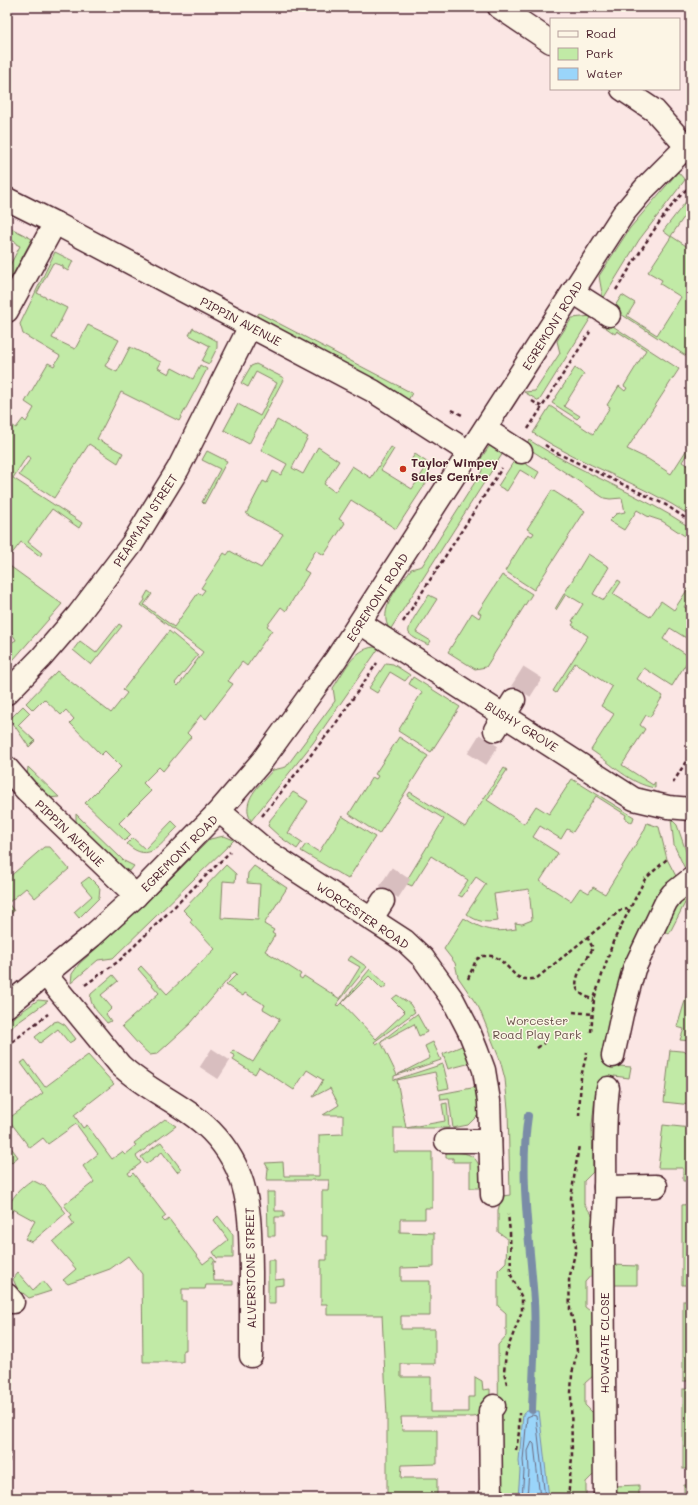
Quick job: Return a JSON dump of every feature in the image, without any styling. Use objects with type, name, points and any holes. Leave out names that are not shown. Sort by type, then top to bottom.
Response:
[{"type":"street","points":[[499,7],[550,41]]},
{"type":"street","points":[[624,90],[655,111],[689,144]]},
{"type":"street","name":"EGREMONT ROAD","points":[[7,1006],[46,975],[136,896],[219,811],[296,716],[360,623],[623,214],[645,188],[689,144]]},
{"type":"street","name":"PIPPIN AVENUE","points":[[7,199],[56,223],[372,391],[470,453]]},
{"type":"street","points":[[7,311],[56,223]]},
{"type":"street","points":[[573,292],[606,313]]},
{"type":"street","name":"PEARMAIN STREET","points":[[7,692],[41,658],[78,615],[132,544],[178,469],[250,326]]},
{"type":"street","points":[[485,429],[523,442]]},
{"type":"street","name":"BUSHY GROVE","points":[[360,623],[634,799],[668,807],[691,809]]},
{"type":"street","name":"PIPPIN AVENUE","points":[[7,768],[32,796],[136,896]]},
{"type":"street","name":"WORCESTER ROAD","points":[[219,811],[268,852],[377,910],[414,949],[453,1000],[469,1031],[484,1070],[489,1101],[490,1140],[500,1202]]},
{"type":"street","points":[[613,1056],[634,969],[666,902],[672,894],[691,879]]},
{"type":"street","name":"ALVERSTONE STREET","points":[[46,975],[125,1070],[189,1103],[224,1147],[236,1167],[245,1190],[251,1228],[251,1356]]},
{"type":"street","name":"HOWGATE CLOSE","points":[[605,1498],[603,1234],[605,1187],[604,1126],[608,1088]]},
{"type":"street","points":[[446,1141],[490,1140]]},
{"type":"street","points":[[605,1187],[656,1186]]},
{"type":"street","points":[[491,1498],[490,1411],[494,1406]]},
{"type":"path","points":[[523,442],[606,313],[645,244],[690,186]]},
{"type":"path","points":[[543,444],[555,452],[666,505],[691,522]]},
{"type":"path","points":[[668,807],[674,781],[691,752]]},
{"type":"path","points":[[467,980],[476,960],[482,956],[497,958],[520,978],[528,980],[537,978],[621,910],[628,909]]},
{"type":"path","points":[[587,937],[593,948],[580,972],[576,989],[580,994],[594,999]]},
{"type":"path","points":[[573,1012],[592,1014]]},
{"type":"path","points":[[537,1048],[544,1043]]},
{"type":"path","points":[[579,1118],[581,1077],[589,1046]]},
{"type":"path","points":[[568,1498],[572,1457],[570,1393],[577,1351],[575,1330],[570,1310],[568,1280],[576,1248],[571,1198],[579,1141]]},
{"type":"path","points":[[500,1202],[511,1270],[522,1298],[522,1311],[506,1353],[504,1372],[508,1387]]},
{"type":"path","points":[[7,1332],[9,1458],[7,1471]]},
{"type":"path","points":[[515,1452],[519,1432],[518,1410]]},
{"type":"green space","points":[[678,172],[685,180],[639,240],[603,299],[599,276],[630,228]]},
{"type":"green space","points":[[691,195],[691,207],[671,236],[691,249],[691,348],[686,356],[613,309],[622,295],[635,303],[627,316],[657,335],[681,297],[660,284],[662,280],[648,272],[671,237],[663,231]]},
{"type":"green space","points":[[9,227],[32,239],[9,282],[7,283],[7,271],[20,246],[16,244],[16,242],[7,239],[7,231]]},
{"type":"green space","points":[[55,252],[73,261],[68,271],[63,268],[63,266],[53,263],[37,293],[67,308],[52,338],[75,349],[88,325],[119,340],[105,366],[117,372],[130,347],[161,362],[158,368],[169,374],[172,368],[193,379],[200,365],[207,369],[179,421],[121,392],[97,439],[123,453],[118,463],[89,444],[54,498],[19,475],[31,458],[27,456],[13,478],[82,523],[79,528],[52,509],[28,542],[42,553],[40,556],[21,542],[7,560],[7,429],[10,424],[16,428],[23,419],[26,422],[34,408],[25,402],[48,363],[54,366],[60,356],[23,334],[20,324]]},
{"type":"green space","points":[[259,313],[412,393],[407,402],[256,317]]},
{"type":"green space","points":[[592,316],[539,401],[524,392],[535,391],[560,353],[557,341],[572,318]]},
{"type":"green space","points":[[605,321],[679,369],[627,449],[648,459],[671,474],[691,443],[691,447],[682,462],[691,468],[691,516],[672,504],[552,445],[533,433],[550,406],[593,434],[610,407],[607,405],[619,386],[625,391],[627,388],[624,386],[646,350],[617,331],[615,334],[602,325]]},
{"type":"green space","points":[[193,328],[217,341],[217,348],[209,364],[202,361],[210,346],[189,335]]},
{"type":"green space","points":[[256,364],[284,378],[249,444],[224,430],[238,404],[260,416],[277,383],[256,372],[248,387],[241,383],[251,366]]},
{"type":"green space","points":[[575,368],[584,374],[564,406],[580,416],[577,419],[552,403]]},
{"type":"green space","points":[[277,420],[308,437],[292,468],[303,474],[318,447],[339,461],[324,484],[335,492],[352,466],[371,478],[391,447],[394,449],[381,470],[412,489],[425,469],[411,460],[415,454],[428,463],[430,471],[428,480],[396,529],[351,500],[339,519],[345,523],[324,555],[316,550],[304,570],[309,573],[286,611],[281,607],[267,626],[272,630],[247,666],[242,662],[228,681],[233,684],[206,719],[201,715],[187,733],[191,737],[163,771],[159,767],[143,783],[151,791],[119,823],[131,835],[125,841],[85,803],[121,767],[105,751],[101,755],[70,723],[74,719],[66,710],[61,715],[44,699],[33,710],[26,703],[57,671],[111,713],[127,693],[123,690],[169,631],[198,655],[175,683],[178,686],[203,652],[141,605],[145,600],[144,598],[148,591],[152,594],[144,605],[174,627],[198,593],[201,595],[205,590],[201,588],[224,553],[227,555],[230,551],[261,568],[283,534],[246,514],[263,481],[267,483],[273,471],[281,475],[287,464],[261,450]]},
{"type":"green space","points":[[529,440],[569,463],[672,516],[691,528],[691,540],[662,521],[647,516],[637,510],[624,530],[609,521],[616,514],[625,512],[622,498],[604,498],[525,446]]},
{"type":"green space","points":[[490,445],[503,453],[390,630],[386,622],[386,614],[391,598],[411,569],[422,566],[482,471],[480,460]]},
{"type":"green space","points":[[207,451],[227,461],[204,504],[202,502],[220,469],[202,460]]},
{"type":"green space","points":[[516,458],[539,472],[535,479],[520,470],[507,491],[498,486]]},
{"type":"green space","points":[[552,490],[585,511],[534,590],[505,571],[528,534],[532,536],[534,533],[527,529]]},
{"type":"green space","points":[[588,554],[609,567],[593,594],[604,600],[618,580],[621,582],[613,594],[650,617],[661,601],[674,610],[691,584],[691,596],[684,607],[691,611],[691,641],[670,628],[663,639],[690,657],[672,686],[644,668],[637,679],[663,696],[650,717],[646,715],[640,725],[645,729],[622,765],[653,785],[655,782],[655,788],[646,786],[629,778],[591,750],[614,714],[601,706],[612,687],[575,663],[556,693],[553,691],[588,636],[572,625],[574,622],[572,621],[583,604],[566,594],[556,610],[555,609]]},
{"type":"green space","points":[[7,564],[62,604],[7,667],[7,645],[16,640],[7,625]]},
{"type":"green space","points":[[502,575],[532,594],[486,667],[475,669],[448,652],[472,613],[479,618],[481,614],[478,612]]},
{"type":"green space","points":[[429,595],[437,599],[416,632],[431,641],[428,645],[413,637],[409,633],[409,630],[410,625]]},
{"type":"green space","points":[[119,624],[122,626],[91,665],[73,650],[80,641],[96,653]]},
{"type":"green space","points":[[374,647],[379,648],[313,743],[251,821],[248,813],[248,806],[257,787],[273,770],[286,767],[335,701],[333,688],[350,662],[360,652]]},
{"type":"green space","points":[[386,663],[393,664],[410,675],[405,681],[390,672],[377,693],[369,688]]},
{"type":"green space","points":[[413,677],[460,707],[431,752],[398,731],[422,692],[409,684]]},
{"type":"green space","points":[[23,706],[30,713],[18,725],[35,741],[29,747],[10,719]]},
{"type":"green space","points":[[399,737],[428,756],[379,834],[349,814],[372,777],[376,779],[378,776],[375,774]]},
{"type":"green space","points":[[28,767],[59,797],[47,798],[27,777]]},
{"type":"green space","name":"Worcester Road Play Park","points":[[504,768],[507,770],[487,800],[524,824],[536,806],[549,814],[572,779],[634,817],[632,823],[625,818],[626,815],[596,796],[573,832],[567,829],[561,839],[540,826],[533,837],[558,853],[540,881],[571,901],[580,888],[589,893],[593,887],[605,894],[644,831],[647,823],[659,827],[667,859],[678,880],[665,889],[620,1057],[619,1066],[631,1067],[629,1078],[614,1076],[613,1089],[596,1087],[592,1125],[593,1172],[584,1181],[584,1204],[593,1216],[593,1273],[585,1282],[585,1307],[594,1314],[594,1375],[585,1383],[585,1405],[594,1414],[594,1474],[586,1482],[586,1498],[499,1498],[498,1345],[506,1336],[506,1313],[498,1306],[498,1270],[506,1262],[507,1238],[498,1232],[498,1210],[502,1196],[510,1195],[508,1109],[505,1079],[500,1060],[479,1008],[458,977],[455,963],[444,949],[464,918],[488,930],[501,931],[516,929],[515,923],[522,924],[532,920],[529,889],[494,894],[498,921],[485,922],[474,919],[466,914],[486,884],[476,877],[462,897],[458,895],[468,880],[431,856],[412,886],[405,883],[444,819],[407,796],[410,792],[465,827]]},
{"type":"green space","points":[[293,792],[308,801],[288,833],[302,842],[297,849],[268,826],[270,820]]},
{"type":"green space","points":[[76,814],[124,861],[134,866],[130,871],[120,867],[76,825]]},
{"type":"green space","points":[[342,816],[375,837],[348,879],[301,851],[306,844],[319,852]]},
{"type":"green space","points":[[671,819],[677,825],[689,860],[686,871],[674,845]]},
{"type":"green space","points":[[172,821],[178,827],[155,849],[149,852],[142,852],[135,850],[127,844],[133,838],[145,849]]},
{"type":"green space","points":[[224,836],[234,840],[113,958],[98,960],[71,983],[72,974],[79,964],[144,905],[210,839]]},
{"type":"green space","points":[[44,847],[50,847],[69,869],[35,898],[26,888],[8,903],[14,911],[7,917],[7,879]]},
{"type":"green space","points":[[226,865],[236,874],[235,882],[223,881],[221,918],[258,920],[260,884],[247,883],[248,873],[254,866],[287,888],[264,924],[274,930],[272,933],[275,935],[265,951],[301,974],[299,977],[302,979],[304,976],[340,999],[360,967],[348,960],[351,956],[367,967],[336,1005],[339,1006],[342,1003],[376,1039],[405,1012],[392,999],[397,995],[410,1004],[415,1012],[374,1042],[376,1044],[380,1042],[417,1014],[427,1032],[419,1036],[414,1024],[381,1042],[397,1075],[394,1076],[394,1080],[443,1064],[449,1088],[439,1090],[435,1072],[397,1080],[406,1128],[394,1128],[394,1152],[432,1152],[432,1208],[425,1208],[425,1219],[400,1219],[400,1232],[434,1233],[434,1267],[401,1268],[401,1281],[430,1281],[430,1316],[401,1316],[401,1329],[435,1329],[435,1364],[401,1364],[401,1377],[431,1377],[431,1412],[468,1412],[468,1397],[475,1397],[475,1377],[482,1381],[483,1390],[490,1389],[490,1406],[479,1416],[473,1417],[401,1417],[402,1430],[437,1430],[437,1464],[402,1465],[401,1478],[437,1478],[437,1498],[387,1498],[387,1417],[382,1315],[327,1315],[327,1304],[321,1304],[321,1260],[327,1260],[327,1236],[322,1236],[322,1191],[328,1191],[329,1180],[267,1180],[268,1168],[265,1163],[283,1162],[284,1176],[319,1176],[319,1135],[343,1134],[343,1115],[323,1115],[339,1105],[330,1088],[313,1097],[323,1080],[307,1070],[294,1090],[259,1067],[255,1074],[233,1060],[235,1056],[230,1053],[233,1050],[253,1062],[280,1019],[263,1009],[265,1005],[245,993],[243,996],[226,985],[237,974],[234,972],[191,1023],[157,1054],[150,1055],[122,1026],[159,993],[138,969],[141,966],[167,994],[215,949],[190,922],[192,919],[183,910]]},
{"type":"green space","points":[[89,877],[100,888],[99,898],[79,918],[74,912],[92,896],[81,883]]},
{"type":"green space","points":[[688,893],[691,896],[691,906],[685,903],[669,934],[662,930],[674,906]]},
{"type":"green space","points":[[370,969],[387,985],[382,989],[369,976],[342,1003]]},
{"type":"green space","points":[[113,975],[118,981],[101,995],[112,1008],[106,1014],[111,1021],[107,1023],[93,1006],[91,1002],[91,994]]},
{"type":"green space","points":[[688,991],[691,991],[691,1041],[680,1040],[684,1029],[677,1027]]},
{"type":"green space","points":[[38,1000],[48,1001],[13,1026],[7,1037],[7,1022]]},
{"type":"green space","points":[[58,1021],[65,1025],[76,1039],[69,1043],[58,1029],[40,1043],[35,1037],[54,1022]]},
{"type":"green space","points":[[433,1042],[441,1060],[397,1075],[430,1058],[425,1046]]},
{"type":"green space","points":[[464,1045],[471,1063],[448,1069],[443,1054]]},
{"type":"green space","points":[[670,1050],[691,1052],[691,1105],[664,1102]]},
{"type":"green space","points":[[88,1055],[114,1084],[74,1115],[83,1128],[87,1125],[112,1159],[122,1152],[125,1155],[136,1146],[134,1143],[165,1119],[176,1126],[136,1156],[141,1163],[128,1173],[130,1176],[133,1173],[166,1216],[162,1219],[165,1222],[169,1219],[203,1264],[212,1257],[216,1262],[213,1262],[214,1281],[233,1281],[233,1285],[206,1285],[205,1289],[182,1289],[182,1301],[186,1301],[186,1350],[183,1350],[183,1362],[143,1362],[142,1274],[128,1256],[110,1269],[68,1284],[63,1280],[76,1269],[53,1242],[74,1224],[69,1217],[72,1215],[64,1205],[94,1182],[83,1166],[98,1154],[76,1124],[48,1144],[43,1138],[30,1148],[8,1119],[43,1093],[21,1063],[25,1060],[45,1087]]},
{"type":"green space","points":[[477,1087],[478,1115],[468,1125],[453,1128],[449,1099],[441,1100],[440,1094]]},
{"type":"green space","points":[[447,1103],[449,1128],[406,1128],[445,1121],[442,1104]]},
{"type":"green space","points":[[663,1125],[691,1128],[691,1181],[683,1181],[683,1168],[658,1168]]},
{"type":"green space","points":[[7,1142],[18,1157],[7,1166]]},
{"type":"green space","points":[[161,1142],[181,1169],[177,1172],[162,1152],[146,1164],[141,1157]]},
{"type":"green space","points":[[446,1152],[464,1153],[475,1159],[480,1170],[482,1188],[470,1188],[470,1162],[453,1162],[453,1158],[446,1158]]},
{"type":"green space","points":[[32,1180],[46,1187],[66,1213],[32,1242],[25,1239],[35,1221],[13,1209],[9,1217],[7,1216],[9,1205],[15,1195]]},
{"type":"green space","points":[[267,1192],[275,1192],[275,1211],[284,1211],[284,1217],[275,1217],[275,1236],[268,1236]]},
{"type":"green space","points":[[691,1204],[691,1297],[689,1297],[689,1285],[682,1285],[682,1205]]},
{"type":"green space","points":[[218,1216],[233,1235],[233,1258],[217,1258],[213,1252],[228,1240],[214,1220]]},
{"type":"green space","points":[[268,1260],[275,1260],[275,1280],[284,1279],[284,1285],[275,1286],[275,1304],[268,1304]]},
{"type":"green space","points":[[613,1265],[637,1266],[637,1285],[614,1285]]},
{"type":"green space","points":[[18,1273],[33,1290],[43,1281],[51,1291],[29,1298],[23,1293],[18,1297],[13,1292],[17,1288],[13,1279]]},
{"type":"green space","points":[[683,1301],[691,1301],[691,1381],[683,1381]]},
{"type":"green space","points":[[683,1389],[691,1389],[691,1469],[683,1469]]},
{"type":"green space","points":[[690,1474],[691,1498],[684,1498],[684,1485],[690,1485]]},
{"type":"green space","points":[[639,1485],[639,1498],[615,1498],[615,1486]]},
{"type":"water","points":[[527,1411],[539,1411],[549,1498],[518,1498],[520,1471],[519,1461],[523,1414]]},
{"type":"waterway","points":[[528,1116],[525,1185],[535,1315],[532,1410]]},
{"type":"tunnel","points":[[521,691],[533,672]]},
{"type":"tunnel","points":[[477,759],[489,740]]},
{"type":"tunnel","points":[[389,892],[402,872]]},
{"type":"tunnel","points":[[209,1073],[222,1053]]},
{"type":"place","name":"Taylor Wimpey Sales Centre","points":[[403,469]]}]
